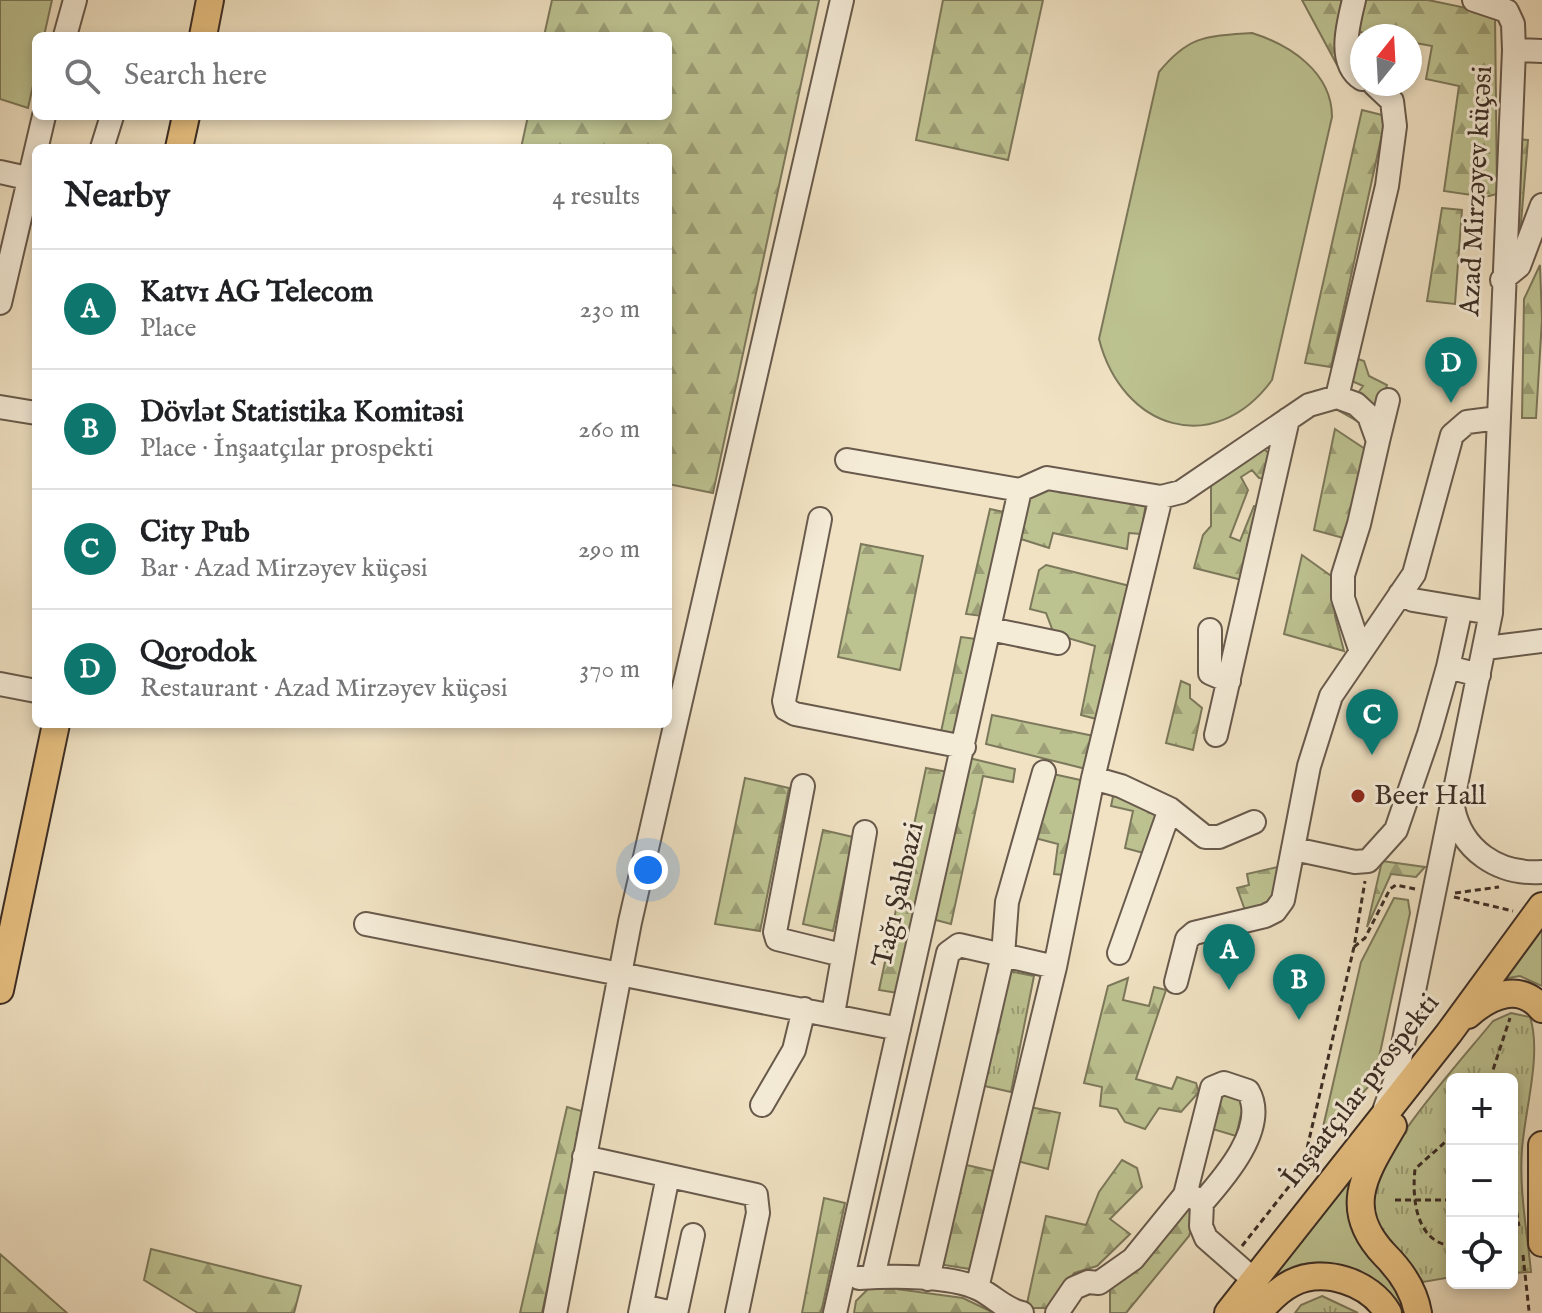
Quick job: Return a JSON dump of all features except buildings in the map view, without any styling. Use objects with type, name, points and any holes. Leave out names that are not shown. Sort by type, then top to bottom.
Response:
[{"type":"main road","points":[[204,32],[210,0]]},
{"type":"main road","points":[[180,144],[185,120]]},
{"type":"main road","points":[[0,990],[3,961],[55,728]]},
{"type":"main road","name":"İnşaatçılar prospekti","points":[[1228,1313],[1245,1272],[1378,1124],[1542,906]]},
{"type":"main road","points":[[1418,1313],[1399,1268],[1368,1231],[1360,1212],[1363,1176],[1449,1033],[1476,1008],[1506,993],[1525,995],[1542,1009]]},
{"type":"main road","points":[[1533,1234],[1542,1145]]},
{"type":"main road","points":[[1258,1313],[1291,1283],[1320,1276],[1359,1286],[1374,1296],[1388,1313]]},
{"type":"street","points":[[66,32],[75,0]]},
{"type":"street","points":[[555,1313],[623,975],[630,922],[842,0]]},
{"type":"street","points":[[1350,69],[1347,30],[1354,0]]},
{"type":"street","points":[[1474,0],[1508,6]]},
{"type":"street","name":"Azad Mirzəyev küçəsi","points":[[1378,1124],[1396,1079],[1491,613],[1502,280],[1514,50],[1513,24],[1508,6]]},
{"type":"street","points":[[1514,50],[1542,51]]},
{"type":"street","points":[[1337,397],[1387,186],[1395,126],[1392,101],[1387,96]]},
{"type":"street","points":[[36,144],[43,120]]},
{"type":"street","points":[[103,144],[111,120]]},
{"type":"street","points":[[0,303],[27,226],[27,178],[32,160]]},
{"type":"street","points":[[0,172],[27,178]]},
{"type":"street","points":[[1502,280],[1519,266],[1542,205]]},
{"type":"street","points":[[847,460],[1020,490],[1047,478],[1161,497],[1181,492],[1309,405],[1337,397],[1356,404],[1369,416],[1378,441]]},
{"type":"street","points":[[1360,649],[1343,598],[1343,575],[1359,524],[1388,400]]},
{"type":"street","points":[[0,407],[32,412]]},
{"type":"street","points":[[1176,982],[1187,939],[1194,933],[1275,911],[1283,900],[1309,766],[1331,696],[1420,559],[1452,435],[1467,422],[1498,418]]},
{"type":"street","points":[[1216,735],[1288,419]]},
{"type":"street","name":"Tağı Şahbazi","points":[[835,1313],[1020,490]]},
{"type":"street","points":[[977,1288],[1055,967],[1093,778],[1161,497]]},
{"type":"street","points":[[820,519],[784,701],[786,709],[795,714],[964,747]]},
{"type":"street","points":[[1400,594],[1413,600],[1491,613]]},
{"type":"street","points":[[1294,849],[1355,862],[1368,861],[1396,830],[1429,734],[1461,608]]},
{"type":"street","points":[[990,629],[1058,643]]},
{"type":"street","points":[[1210,630],[1210,673],[1229,681]]},
{"type":"street","points":[[1486,648],[1542,641]]},
{"type":"street","points":[[1448,667],[1479,675]]},
{"type":"street","points":[[0,684],[32,690]]},
{"type":"street","points":[[928,1279],[1003,955],[1007,902],[1044,772]]},
{"type":"street","points":[[1093,778],[1121,786],[1170,809],[1205,837],[1219,837],[1254,822]]},
{"type":"street","points":[[803,786],[775,932],[777,939],[842,955]]},
{"type":"street","points":[[1453,802],[1460,833],[1482,857],[1517,869],[1542,872]]},
{"type":"street","points":[[1119,953],[1170,809]]},
{"type":"street","points":[[833,1014],[865,832]]},
{"type":"street","points":[[366,924],[899,1029]]},
{"type":"street","points":[[873,1277],[948,953],[959,945],[1055,967]]},
{"type":"street","points":[[762,1105],[794,1050],[804,1009]]},
{"type":"street","points":[[1057,1313],[1074,1288],[1088,1282],[1099,1283],[1133,1259],[1194,1199],[1236,1165],[1253,1107],[1248,1091],[1224,1083],[1212,1088],[1194,1199],[1206,1238],[1245,1272]]},
{"type":"street","points":[[584,1157],[756,1195],[760,1202],[737,1313]]},
{"type":"street","points":[[668,1176],[641,1310],[673,1313],[677,1309],[693,1235]]},
{"type":"street","points":[[842,1278],[928,1279],[977,1288],[1009,1310],[1022,1313]]},
{"type":"path","points":[[1245,1272],[1238,1251],[1302,1170],[1354,947],[1368,861]]},
{"type":"path","points":[[1492,1073],[1510,1018]]},
{"type":"path","points":[[1446,1141],[1415,1169],[1412,1199],[1423,1227],[1446,1245]]},
{"type":"path","points":[[1395,1200],[1446,1200]]},
{"type":"path","points":[[1518,1210],[1533,1234],[1529,1311]]},
{"type":"green space","points":[[0,0],[52,0],[45,32],[32,32],[32,90],[28,108],[0,99]]},
{"type":"green space","points":[[552,0],[819,0],[713,493],[672,485],[672,144],[522,144],[527,120],[672,120],[672,32],[545,32]]},
{"type":"green space","points":[[943,0],[1043,0],[1008,160],[916,140]]},
{"type":"green space","points":[[1302,0],[1345,0],[1336,63]]},
{"type":"green space","points":[[1361,0],[1428,0],[1495,14],[1497,194],[1485,197],[1444,191],[1459,86],[1426,79],[1432,46],[1422,44],[1422,24],[1356,24]]},
{"type":"green space","points":[[1252,33],[1294,53],[1317,74],[1330,101],[1332,117],[1272,380],[1249,405],[1224,420],[1198,425],[1172,423],[1149,412],[1128,394],[1111,370],[1099,339],[1159,72],[1190,44],[1211,37]]},
{"type":"green space","points":[[1362,110],[1386,116],[1331,367],[1305,363]]},
{"type":"green space","points":[[1515,139],[1528,140],[1520,235],[1512,250]]},
{"type":"green space","points":[[1442,208],[1462,210],[1455,304],[1427,301]]},
{"type":"green space","points":[[1540,265],[1542,320],[1536,418],[1522,418],[1524,299]]},
{"type":"green space","points":[[1349,356],[1364,361],[1369,376],[1387,385],[1373,430],[1334,408],[1353,400],[1363,386],[1341,376]]},
{"type":"green space","points":[[1335,429],[1365,449],[1347,539],[1314,530]]},
{"type":"green space","points":[[1263,448],[1275,459],[1269,479],[1259,478],[1252,470],[1241,477],[1248,490],[1230,537],[1240,541],[1254,506],[1262,507],[1246,581],[1194,568],[1203,535],[1211,526],[1211,480]]},
{"type":"green space","points":[[1050,486],[1146,503],[1141,534],[1129,533],[1127,549],[1053,533],[1049,548],[1021,539],[1029,496]]},
{"type":"green space","points":[[990,509],[1004,512],[982,616],[966,614]]},
{"type":"green space","points":[[861,544],[923,556],[900,670],[838,657]]},
{"type":"green space","points":[[1302,555],[1334,578],[1335,616],[1344,651],[1284,634]]},
{"type":"green space","points":[[1046,565],[1130,586],[1100,720],[1081,715],[1095,646],[1054,634],[1046,613],[1030,609],[1039,570]]},
{"type":"green space","points":[[961,637],[976,639],[956,735],[941,732]]},
{"type":"green space","points":[[1181,681],[1190,685],[1190,698],[1202,708],[1193,750],[1166,743]]},
{"type":"green space","points":[[992,715],[1094,736],[1086,769],[986,744]]},
{"type":"green space","points":[[969,758],[1015,769],[1013,782],[983,776],[951,924],[932,919]]},
{"type":"green space","points":[[926,768],[948,772],[898,993],[879,990]]},
{"type":"green space","points":[[1044,772],[1085,781],[1063,875],[1054,874],[1058,844],[1031,837]]},
{"type":"green space","points":[[745,778],[789,788],[760,931],[715,924]]},
{"type":"green space","points":[[1114,792],[1164,820],[1151,855],[1125,848],[1133,811],[1111,806]]},
{"type":"green space","points":[[823,830],[853,837],[833,931],[803,924]]},
{"type":"green space","points":[[1382,861],[1425,867],[1416,877],[1391,874],[1367,927]]},
{"type":"green space","points":[[1282,866],[1275,899],[1265,908],[1246,913],[1237,888],[1249,885],[1247,874]]},
{"type":"green space","points":[[1394,898],[1408,900],[1410,913],[1374,1081],[1321,1136],[1361,962]]},
{"type":"green space","points":[[1542,929],[1542,986],[1520,976],[1502,979]]},
{"type":"green space","points":[[1009,971],[1034,976],[1011,1092],[980,1085]]},
{"type":"green space","points":[[1128,978],[1123,1000],[1149,1006],[1154,987],[1166,990],[1136,1079],[1172,1089],[1177,1077],[1196,1083],[1199,1092],[1181,1112],[1159,1108],[1145,1129],[1125,1122],[1117,1109],[1100,1106],[1102,1087],[1084,1083],[1108,986]]},
{"type":"green space","points":[[1511,1013],[1530,1017],[1533,1032],[1534,1064],[1521,1164],[1531,1272],[1518,1273],[1518,1073],[1450,1073],[1493,1021]]},
{"type":"green space","points":[[1446,1077],[1446,1278],[1423,1282],[1383,1233],[1373,1211],[1372,1199],[1376,1181],[1387,1159]]},
{"type":"green space","points":[[1218,1087],[1246,1093],[1236,1136],[1199,1125]]},
{"type":"green space","points":[[567,1107],[585,1112],[542,1313],[520,1313]]},
{"type":"green space","points":[[1030,1107],[1060,1113],[1048,1169],[1017,1161]]},
{"type":"green space","points":[[1122,1160],[1137,1168],[1142,1187],[1110,1219],[1130,1234],[1097,1266],[1074,1273],[1051,1308],[1026,1308],[1046,1216],[1086,1225],[1099,1192]]},
{"type":"green space","points":[[962,1164],[993,1171],[970,1269],[938,1264]]},
{"type":"green space","points":[[1353,1173],[1350,1213],[1392,1279],[1407,1313],[1402,1313],[1385,1290],[1373,1280],[1347,1267],[1304,1264],[1274,1276]]},
{"type":"green space","points":[[1181,1194],[1197,1208],[1189,1236],[1126,1313],[1110,1313],[1110,1286]]},
{"type":"green space","points":[[824,1198],[845,1203],[821,1313],[802,1313]]},
{"type":"green space","points":[[151,1249],[301,1286],[294,1313],[198,1313],[144,1280]]},
{"type":"green space","points":[[0,1254],[67,1313],[0,1313]]},
{"type":"green space","points":[[889,1288],[963,1298],[994,1313],[854,1313],[856,1301],[868,1289]]},
{"type":"green space","points":[[1322,1296],[1358,1313],[1295,1313],[1301,1305]]},
{"type":"place","name":"Qorodok","points":[[1451,403]]},
{"type":"place","name":"City Pub","points":[[1372,755]]},
{"type":"place","name":"Beer Hall","points":[[1358,796]]},
{"type":"place","name":"Katv1 AG Telecom","points":[[1229,990]]},
{"type":"place","name":"Dövlət Statistika Komitəsi","points":[[1299,1020]]}]
